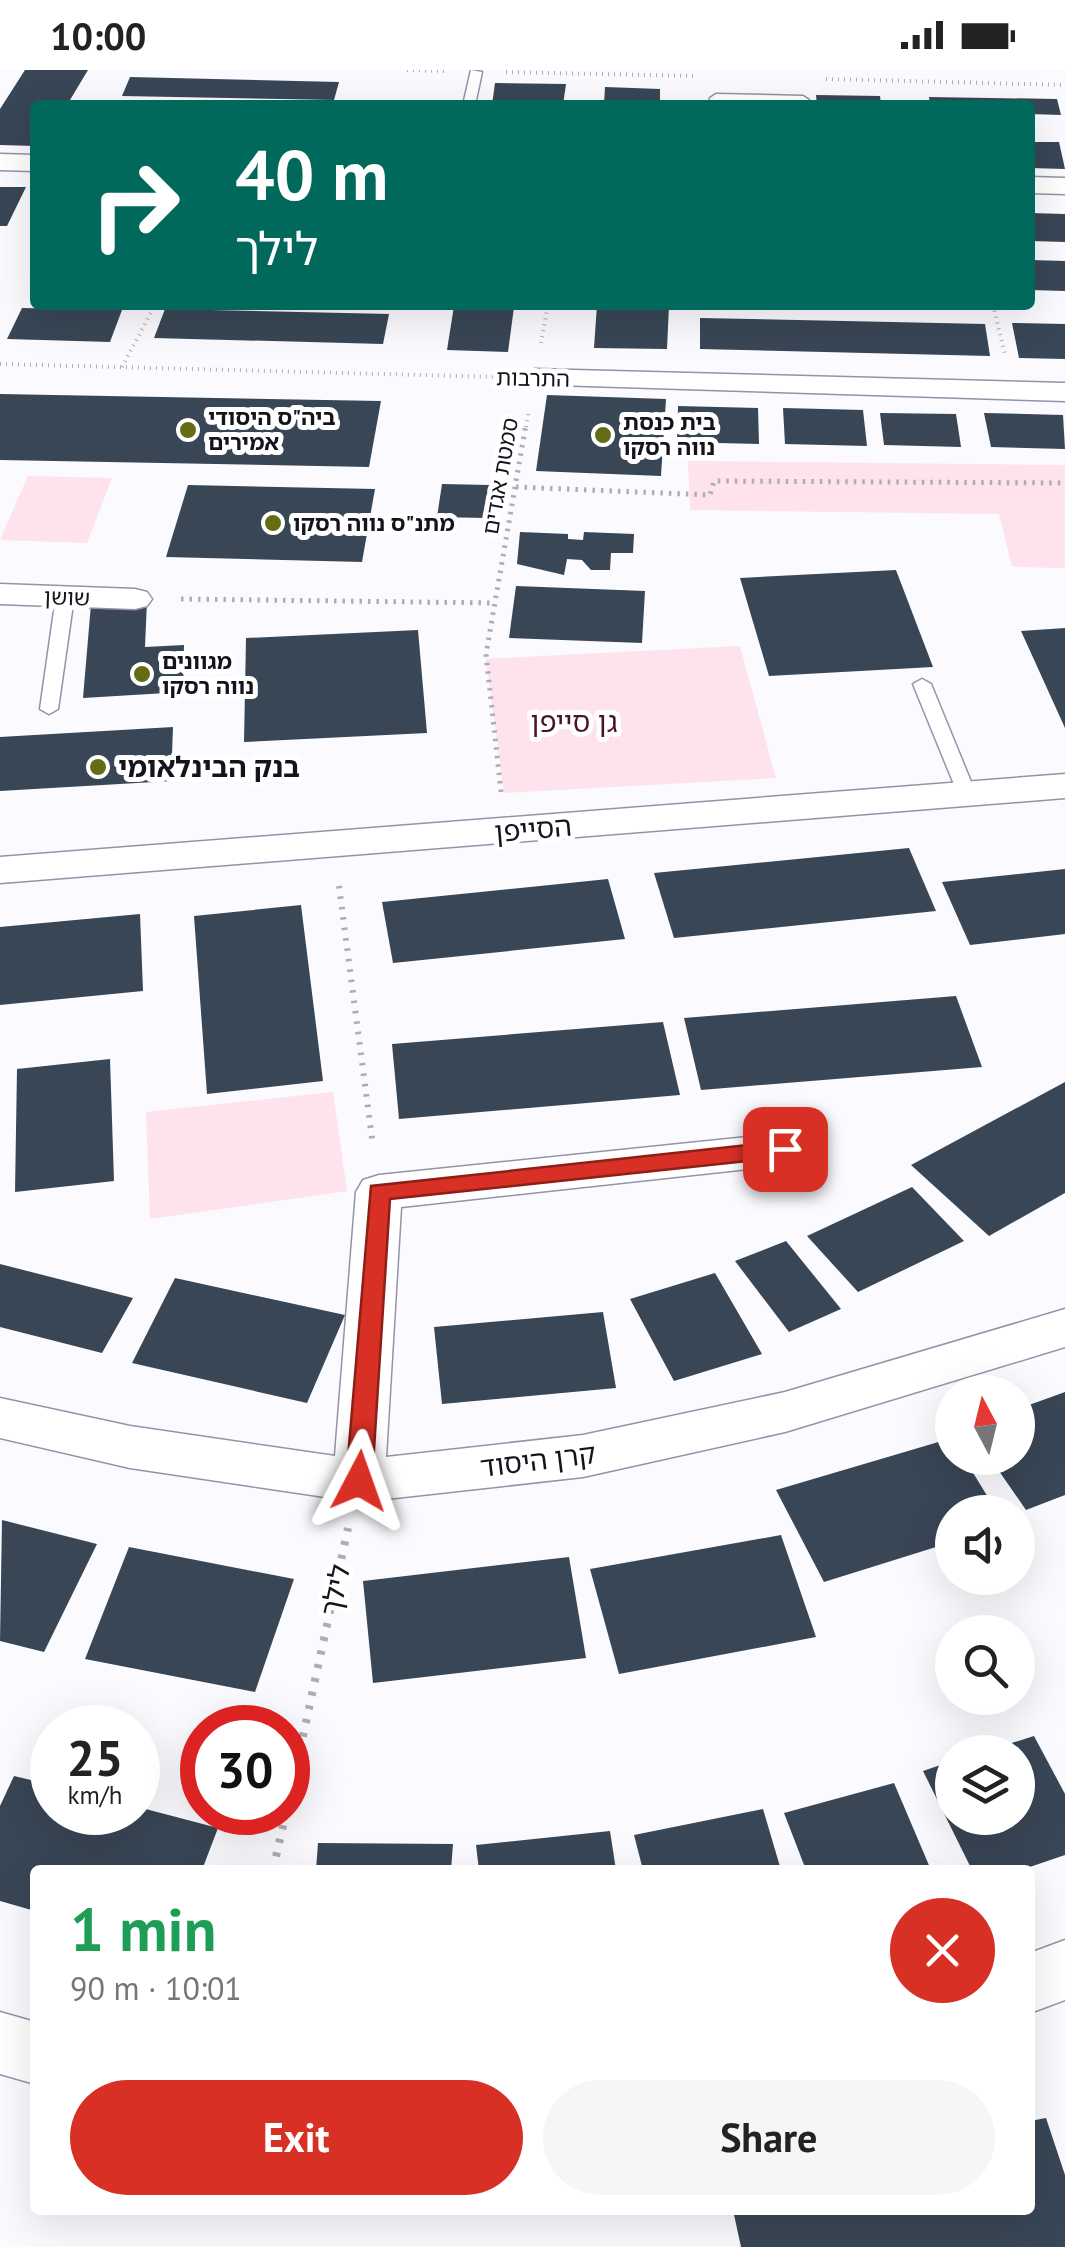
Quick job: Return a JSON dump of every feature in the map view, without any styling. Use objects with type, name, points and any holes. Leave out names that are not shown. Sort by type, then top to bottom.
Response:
[{"type":"street","points":[[0,162],[30,163]]},
{"type":"street","points":[[1035,185],[1065,186]]},
{"type":"street","name":"התרבות","points":[[535,378],[1065,392]]},
{"type":"street","name":"שושן","points":[[0,594],[135,599]]},
{"type":"street","name":"הסייפן","points":[[0,870],[1065,786]]},
{"type":"street","points":[[359,1481],[379,1192],[785,1149]]},
{"type":"street","name":"קרן היסוד","points":[[0,1418],[130,1447],[359,1481],[582,1456],[620,1448],[785,1412],[1065,1328]]},
{"type":"street","points":[[1035,1981],[1065,1970]]},
{"type":"street","points":[[0,2043],[30,2052]]},
{"type":"lane","points":[[470,100],[476,72]]},
{"type":"lane","points":[[716,100],[803,100]]},
{"type":"lane","points":[[48,709],[65,596]]},
{"type":"lane","points":[[922,684],[967,794]]},
{"type":"path","points":[[122,368],[152,310]]},
{"type":"path","name":"סמטת אגדים","points":[[486,654],[547,310]]},
{"type":"path","name":"התרבות","points":[[0,364],[535,378]]},
{"type":"path","points":[[516,487],[710,494],[714,481],[1065,483]]},
{"type":"path","points":[[135,599],[495,603]]},
{"type":"path","points":[[486,654],[506,831]]},
{"type":"path","points":[[333,845],[379,1192]]},
{"type":"path","name":"לילך","points":[[310,1705],[359,1481]]},
{"type":"path","name":"לילך","points":[[274,1865],[281,1835]]},
{"type":"green space","points":[[688,461],[1065,465],[1065,568],[1012,567],[999,514],[690,510]]},
{"type":"green space","points":[[28,476],[112,478],[87,543],[0,540]]},
{"type":"green space","name":"גן סייפן","points":[[740,646],[776,778],[504,793],[486,659]]},
{"type":"green space","points":[[333,1092],[347,1191],[150,1219],[146,1112]]},
{"type":"building","points":[[25,70],[88,70],[70,100],[30,100],[30,146],[0,145],[0,109]]},
{"type":"building","points":[[130,77],[339,82],[334,100],[122,96]]},
{"type":"building","points":[[495,83],[566,84],[564,100],[493,100]]},
{"type":"building","points":[[605,87],[660,89],[660,100],[604,100]]},
{"type":"building","points":[[816,95],[880,96],[880,100],[816,100]]},
{"type":"building","points":[[929,97],[1057,99],[1061,115],[1035,114],[1035,100]]},
{"type":"building","points":[[1035,142],[1059,142],[1065,169],[1035,168]]},
{"type":"building","points":[[0,187],[26,187],[7,226],[0,226]]},
{"type":"building","points":[[1035,213],[1065,214],[1065,242],[1035,241]]},
{"type":"building","points":[[1035,260],[1065,261],[1065,291],[1035,290]]},
{"type":"building","points":[[22,308],[122,310],[110,342],[7,339]]},
{"type":"building","points":[[165,310],[389,314],[383,344],[154,338]]},
{"type":"building","points":[[453,310],[514,310],[508,352],[447,350]]},
{"type":"building","points":[[597,310],[669,310],[667,349],[594,348]]},
{"type":"building","points":[[700,318],[985,324],[990,356],[700,349]]},
{"type":"building","points":[[1012,323],[1065,324],[1065,359],[1019,358]]},
{"type":"building","name":"ביה\"ס היסודי אמירים","points":[[0,394],[381,401],[369,467],[0,460]]},
{"type":"building","name":"בית כנסת נווה רסקו","points":[[547,395],[666,399],[661,476],[536,471]]},
{"type":"building","points":[[678,406],[758,408],[759,444],[677,442]]},
{"type":"building","points":[[783,408],[863,410],[867,446],[785,444]]},
{"type":"building","points":[[880,413],[956,414],[961,447],[884,445]]},
{"type":"building","points":[[984,413],[1063,415],[1065,449],[991,447]]},
{"type":"building","points":[[442,484],[489,485],[485,518],[437,517]]},
{"type":"building","name":"מתנ\"ס נווה רסקו","points":[[188,485],[375,489],[362,562],[166,557]]},
{"type":"building","points":[[520,532],[568,534],[568,539],[583,540],[584,532],[634,534],[633,553],[611,553],[610,570],[591,570],[582,560],[567,559],[564,575],[517,564]]},
{"type":"building","points":[[896,570],[933,667],[769,676],[740,578]]},
{"type":"building","points":[[516,586],[645,591],[642,643],[509,638]]},
{"type":"building","points":[[147,601],[145,647],[184,645],[183,692],[83,698],[91,604]]},
{"type":"building","points":[[1065,628],[1065,728],[1021,631]]},
{"type":"building","points":[[418,630],[427,733],[244,742],[246,638]]},
{"type":"building","points":[[173,727],[171,781],[0,791],[0,737]]},
{"type":"building","points":[[909,848],[936,911],[674,938],[654,873]]},
{"type":"building","points":[[1065,869],[1065,934],[970,945],[942,882]]},
{"type":"building","points":[[608,879],[625,939],[393,963],[382,902]]},
{"type":"building","points":[[301,905],[323,1081],[207,1094],[194,916]]},
{"type":"building","points":[[140,914],[143,991],[0,1005],[0,927]]},
{"type":"building","points":[[956,996],[982,1067],[701,1090],[684,1018]]},
{"type":"building","points":[[663,1022],[680,1095],[399,1119],[392,1044]]},
{"type":"building","points":[[110,1059],[114,1181],[15,1192],[17,1069]]},
{"type":"building","points":[[1065,1082],[1065,1193],[989,1236],[911,1165]]},
{"type":"building","points":[[912,1187],[964,1241],[858,1292],[807,1236]]},
{"type":"building","points":[[786,1241],[841,1309],[789,1332],[735,1261]]},
{"type":"building","points":[[0,1264],[133,1298],[102,1353],[0,1327]]},
{"type":"building","points":[[715,1273],[762,1354],[674,1381],[630,1299]]},
{"type":"building","points":[[175,1278],[345,1315],[307,1403],[132,1363]]},
{"type":"building","points":[[603,1312],[616,1388],[442,1404],[434,1327]]},
{"type":"building","points":[[1065,1392],[1065,1495],[1035,1507],[1035,1495],[1016,1495],[1002,1475],[1035,1475],[1035,1403]]},
{"type":"building","points":[[935,1443],[935,1475],[974,1475],[987,1495],[935,1495],[935,1547],[824,1582],[776,1490]]},
{"type":"building","points":[[2,1520],[97,1544],[44,1652],[0,1641]]},
{"type":"building","points":[[781,1535],[816,1637],[619,1674],[590,1569]]},
{"type":"building","points":[[129,1547],[294,1579],[255,1692],[85,1659]]},
{"type":"building","points":[[569,1557],[586,1658],[373,1683],[363,1581]]},
{"type":"building","points":[[1035,1738],[1065,1794],[1065,1855],[1035,1865],[970,1865],[955,1835],[1035,1835]]},
{"type":"building","points":[[935,1767],[935,1795],[923,1771]]},
{"type":"building","points":[[14,1776],[30,1780],[30,1835],[160,1835],[160,1813],[180,1818],[180,1835],[215,1835],[204,1865],[30,1865],[30,1910],[0,1901],[0,1806]]},
{"type":"building","points":[[894,1783],[929,1865],[804,1865],[784,1813]]},
{"type":"building","points":[[763,1809],[780,1865],[642,1865],[634,1835]]},
{"type":"building","points":[[610,1831],[615,1865],[478,1865],[476,1845]]},
{"type":"building","points":[[318,1843],[453,1844],[451,1865],[316,1865]]},
{"type":"building","points":[[1046,2118],[1065,2175],[1065,2247],[741,2247],[734,2215],[1035,2215],[1035,2120]]},
{"type":"place","name":"ביה\"ס היסודי אמירים","points":[[188,430]]},
{"type":"place","name":"בית כנסת נווה רסקו","points":[[603,435]]},
{"type":"place","name":"מתנ\"ס נווה רסקו","points":[[273,523]]},
{"type":"place","name":"מגוונים נווה רסקו","points":[[142,674]]},
{"type":"place","name":"בנק הבינלאומי","points":[[98,767]]},
{"type":"route","points":[[359,1481],[379,1192],[785,1149]]}]
